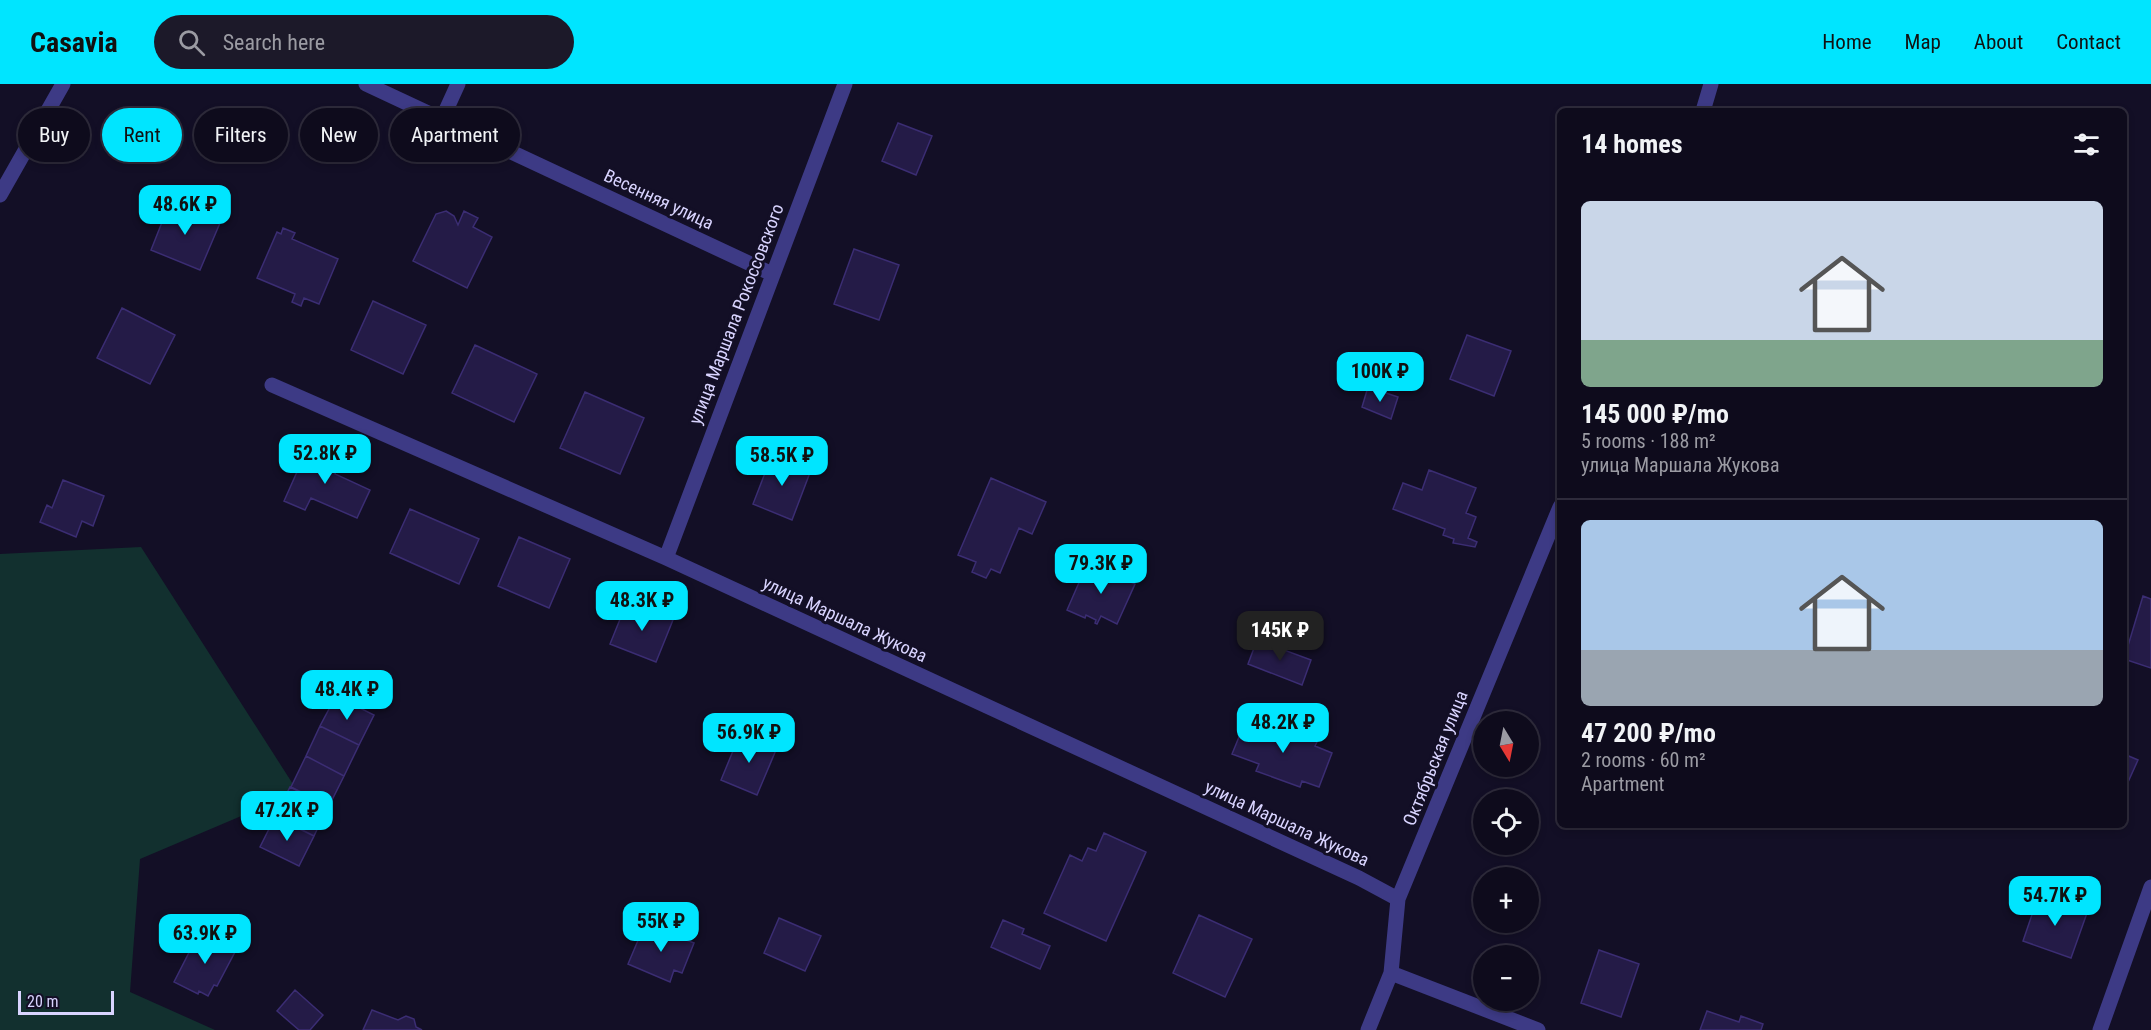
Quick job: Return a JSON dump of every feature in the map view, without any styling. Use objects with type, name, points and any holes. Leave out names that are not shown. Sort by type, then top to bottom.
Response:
[{"type":"street","points":[[0,195],[63,84]]},
{"type":"street","name":"Весенняя улица","points":[[366,84],[418,108]]},
{"type":"street","points":[[447,108],[459,84]]},
{"type":"street","name":"улица Маршала Рокоссовского","points":[[666,558],[845,84]]},
{"type":"street","points":[[1704,108],[1711,84]]},
{"type":"street","name":"Весенняя улица","points":[[520,155],[772,273]]},
{"type":"street","name":"улица Маршала Жукова","points":[[272,385],[666,558],[1348,873],[1398,899]]},
{"type":"street","name":"Октябрьская улица","points":[[1368,1030],[1391,973],[1398,899],[1557,514]]},
{"type":"street","points":[[2100,1030],[2151,887]]},
{"type":"street","points":[[1391,973],[1538,1030]]},
{"type":"green space","points":[[141,547],[298,792],[140,859],[130,992],[215,1030],[0,1030],[0,554]]},
{"type":"building","points":[[898,123],[932,136],[916,175],[882,161]]},
{"type":"building","points":[[170,202],[220,223],[200,270],[151,250]]},
{"type":"building","points":[[446,211],[454,216],[458,225],[464,211],[478,218],[473,227],[492,237],[467,288],[413,261],[436,214]]},
{"type":"building","points":[[283,228],[295,233],[292,239],[338,259],[319,304],[304,298],[301,306],[292,302],[295,294],[257,278],[277,232],[281,234]]},
{"type":"building","points":[[854,249],[899,265],[879,320],[834,304]]},
{"type":"building","points":[[373,301],[426,325],[403,374],[351,350]]},
{"type":"building","points":[[122,308],[175,335],[150,384],[97,358]]},
{"type":"building","points":[[1467,335],[1511,351],[1494,396],[1450,379]]},
{"type":"building","points":[[475,345],[537,374],[514,422],[452,393]]},
{"type":"building","points":[[1368,387],[1398,397],[1391,419],[1362,407]]},
{"type":"building","points":[[585,392],[644,418],[620,474],[560,448]]},
{"type":"building","points":[[309,445],[342,459],[335,474],[370,490],[357,518],[311,498],[305,510],[284,501]]},
{"type":"building","points":[[772,455],[811,470],[792,520],[753,504]]},
{"type":"building","points":[[1429,470],[1476,488],[1466,513],[1476,517],[1468,538],[1477,542],[1475,547],[1453,543],[1454,539],[1443,535],[1445,529],[1393,509],[1403,483],[1422,490]]},
{"type":"building","points":[[991,478],[1046,502],[1032,534],[1019,528],[1000,573],[991,569],[986,578],[972,572],[976,562],[958,555]]},
{"type":"building","points":[[63,480],[104,496],[93,526],[82,521],[76,537],[40,522],[47,505],[52,508]]},
{"type":"building","points":[[410,509],[479,539],[459,584],[390,553]]},
{"type":"building","points":[[519,537],[570,559],[549,608],[498,586]]},
{"type":"building","points":[[1088,562],[1135,584],[1117,624],[1101,616],[1097,624],[1096,620],[1086,615],[1085,618],[1067,610]]},
{"type":"building","points":[[2143,596],[2151,599],[2151,668],[2127,660],[2127,649]]},
{"type":"building","points":[[627,602],[673,620],[656,662],[610,644]]},
{"type":"building","points":[[1257,640],[1311,660],[1302,685],[1248,664]]},
{"type":"building","points":[[336,696],[374,715],[359,745],[320,726]]},
{"type":"building","points":[[1246,720],[1272,730],[1274,724],[1318,740],[1315,746],[1332,753],[1319,787],[1302,781],[1300,787],[1256,771],[1259,764],[1232,754]]},
{"type":"building","points":[[320,726],[359,745],[344,776],[306,756]]},
{"type":"building","points":[[740,734],[752,740],[757,736],[763,739],[764,745],[776,750],[757,795],[721,780]]},
{"type":"building","points":[[2127,755],[2138,760],[2127,784]]},
{"type":"building","points":[[306,756],[344,776],[329,806],[291,787]]},
{"type":"building","points":[[290,787],[328,806],[314,836],[275,816]]},
{"type":"building","points":[[275,817],[314,836],[299,866],[260,847]]},
{"type":"building","points":[[1104,833],[1146,852],[1106,941],[1044,913],[1070,855],[1082,861],[1088,848],[1096,851]]},
{"type":"building","points":[[2038,897],[2087,913],[2071,958],[2023,941]]},
{"type":"building","points":[[1199,915],[1252,939],[1225,997],[1173,973]]},
{"type":"building","points":[[779,918],[821,936],[805,971],[764,953]]},
{"type":"building","points":[[1003,920],[1024,929],[1022,934],[1050,946],[1040,969],[991,947]]},
{"type":"building","points":[[645,924],[694,943],[682,973],[674,970],[670,982],[628,964]]},
{"type":"building","points":[[200,931],[236,950],[217,986],[214,985],[208,996],[199,991],[198,994],[174,982]]},
{"type":"building","points":[[1599,950],[1639,964],[1621,1017],[1581,1003]]},
{"type":"building","points":[[295,990],[323,1015],[310,1030],[299,1030],[277,1011]]},
{"type":"building","points":[[372,1010],[398,1020],[406,1016],[414,1019],[416,1027],[422,1030],[363,1030]]},
{"type":"building","points":[[1707,1011],[1739,1022],[1741,1016],[1763,1024],[1761,1030],[1700,1030]]}]
